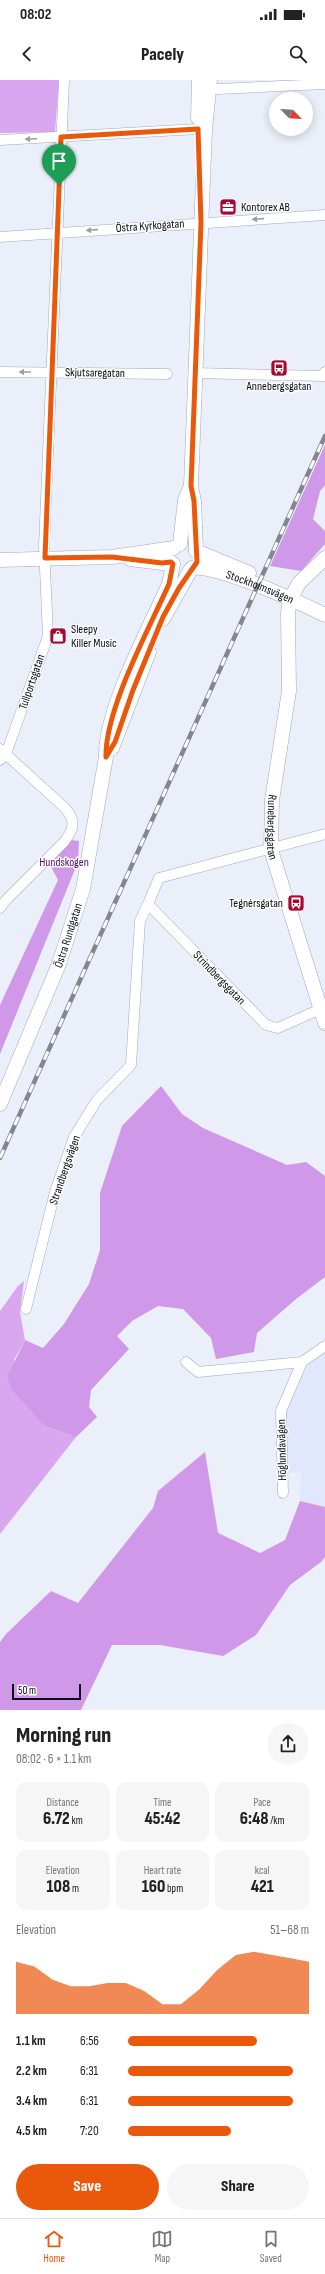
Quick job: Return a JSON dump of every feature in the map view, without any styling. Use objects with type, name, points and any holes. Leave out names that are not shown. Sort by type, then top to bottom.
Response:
[{"type":"main road","points":[[201,223],[198,129],[204,84]]},
{"type":"main road","points":[[191,486],[185,500],[177,546],[171,555],[172,563],[179,570],[192,568],[198,558],[196,551],[194,501],[191,486],[205,129],[204,84]]},
{"type":"main road","points":[[112,557],[189,544],[196,551]]},
{"type":"main road","name":"Stockholmsvägen","points":[[196,551],[292,596],[325,615]]},
{"type":"main road","points":[[0,560],[112,557],[172,563]]},
{"type":"main road","points":[[292,596],[325,558]]},
{"type":"main road","name":"Östra Rundgatan","points":[[0,1104],[59,964],[83,889],[106,757],[106,741],[113,713],[169,584],[172,563]]},
{"type":"main road","name":"Stockholmsvägen","points":[[192,568],[204,567],[325,606]]},
{"type":"main road","name":"Östra Rundgatan","points":[[106,757],[115,742],[133,690],[163,617],[192,568]]},
{"type":"main road","name":"Runebergsgatan","points":[[292,596],[288,613],[289,691],[272,800],[271,850],[322,1008],[325,1023]]},
{"type":"street","name":"Tullportsgatan","points":[[2,755],[48,636],[45,558],[50,372],[64,80]]},
{"type":"street","points":[[204,84],[325,84]]},
{"type":"street","points":[[0,140],[198,129]]},
{"type":"street","name":"Östra Kyrkogatan","points":[[0,237],[325,215]]},
{"type":"street","name":"Skjutsaregatan","points":[[0,372],[167,374]]},
{"type":"street","points":[[195,373],[323,376],[325,372]]},
{"type":"street","points":[[0,908],[6,900],[36,872],[71,834],[74,823],[72,816],[55,798],[2,755]]},
{"type":"street","points":[[148,904],[159,878],[177,872],[271,850],[325,834]]},
{"type":"street","name":"Strindbergsgatan","points":[[148,904],[266,1025],[278,1028],[322,1008]]},
{"type":"street","name":"Strandbergsvägen","points":[[26,1309],[55,1192],[74,1138],[97,1100],[131,1065],[140,921],[148,904]]},
{"type":"street","points":[[186,1362],[198,1372],[302,1362],[325,1346]]},
{"type":"street","name":"Höglundavägen","points":[[283,1494],[281,1411],[302,1362]]},
{"type":"shaded area","points":[[0,80],[59,80],[55,132],[0,133]]},
{"type":"shaded area","points":[[24,1281],[20,1312],[25,1340],[14,1360],[45,1426],[76,1437],[0,1534],[0,1311],[18,1286]]},
{"type":"shaded area","points":[[325,1352],[325,1507],[300,1501],[301,1473],[284,1473],[285,1410],[293,1389],[309,1364]]},
{"type":"green space","points":[[325,445],[325,485],[320,491],[313,519],[325,531],[325,544],[301,571],[270,566]]},
{"type":"green space","name":"Hundskogen","points":[[64,839],[79,841],[78,862],[0,1054],[0,1005],[58,880],[48,861]]},
{"type":"green space","points":[[161,1086],[182,1114],[203,1128],[287,1165],[306,1162],[325,1176],[325,1277],[296,1299],[257,1333],[254,1352],[216,1359],[211,1338],[183,1309],[158,1306],[132,1321],[117,1336],[129,1349],[91,1390],[89,1407],[97,1417],[76,1437],[45,1426],[12,1390],[7,1377],[25,1340],[43,1348],[64,1324],[89,1284],[100,1250],[100,1193],[122,1126]]},
{"type":"green space","points":[[205,1452],[218,1533],[260,1553],[285,1540],[300,1501],[325,1507],[325,1557],[321,1562],[290,1585],[256,1635],[223,1656],[160,1645],[112,1645],[81,1710],[0,1710],[0,1642],[6,1634],[51,1591],[78,1603],[153,1508],[158,1491]]},
{"type":"railway","points":[[0,1158],[325,436]]},
{"type":"place","name":"Kontorex AB","points":[[228,207]]},
{"type":"place","name":"Annebergsgatan","points":[[279,368]]},
{"type":"place","name":"Sleepy Killer Music","points":[[58,636]]},
{"type":"place","name":"Tegnérsgatan","points":[[296,903]]},
{"type":"route","points":[[198,129],[201,223],[191,486],[194,501],[194,538],[198,558],[163,617],[133,690],[115,742],[106,757],[106,741],[113,713],[169,584],[173,564],[171,562],[162,563],[112,557],[45,558],[44,546],[50,372],[59,185],[61,137],[198,129]]}]
